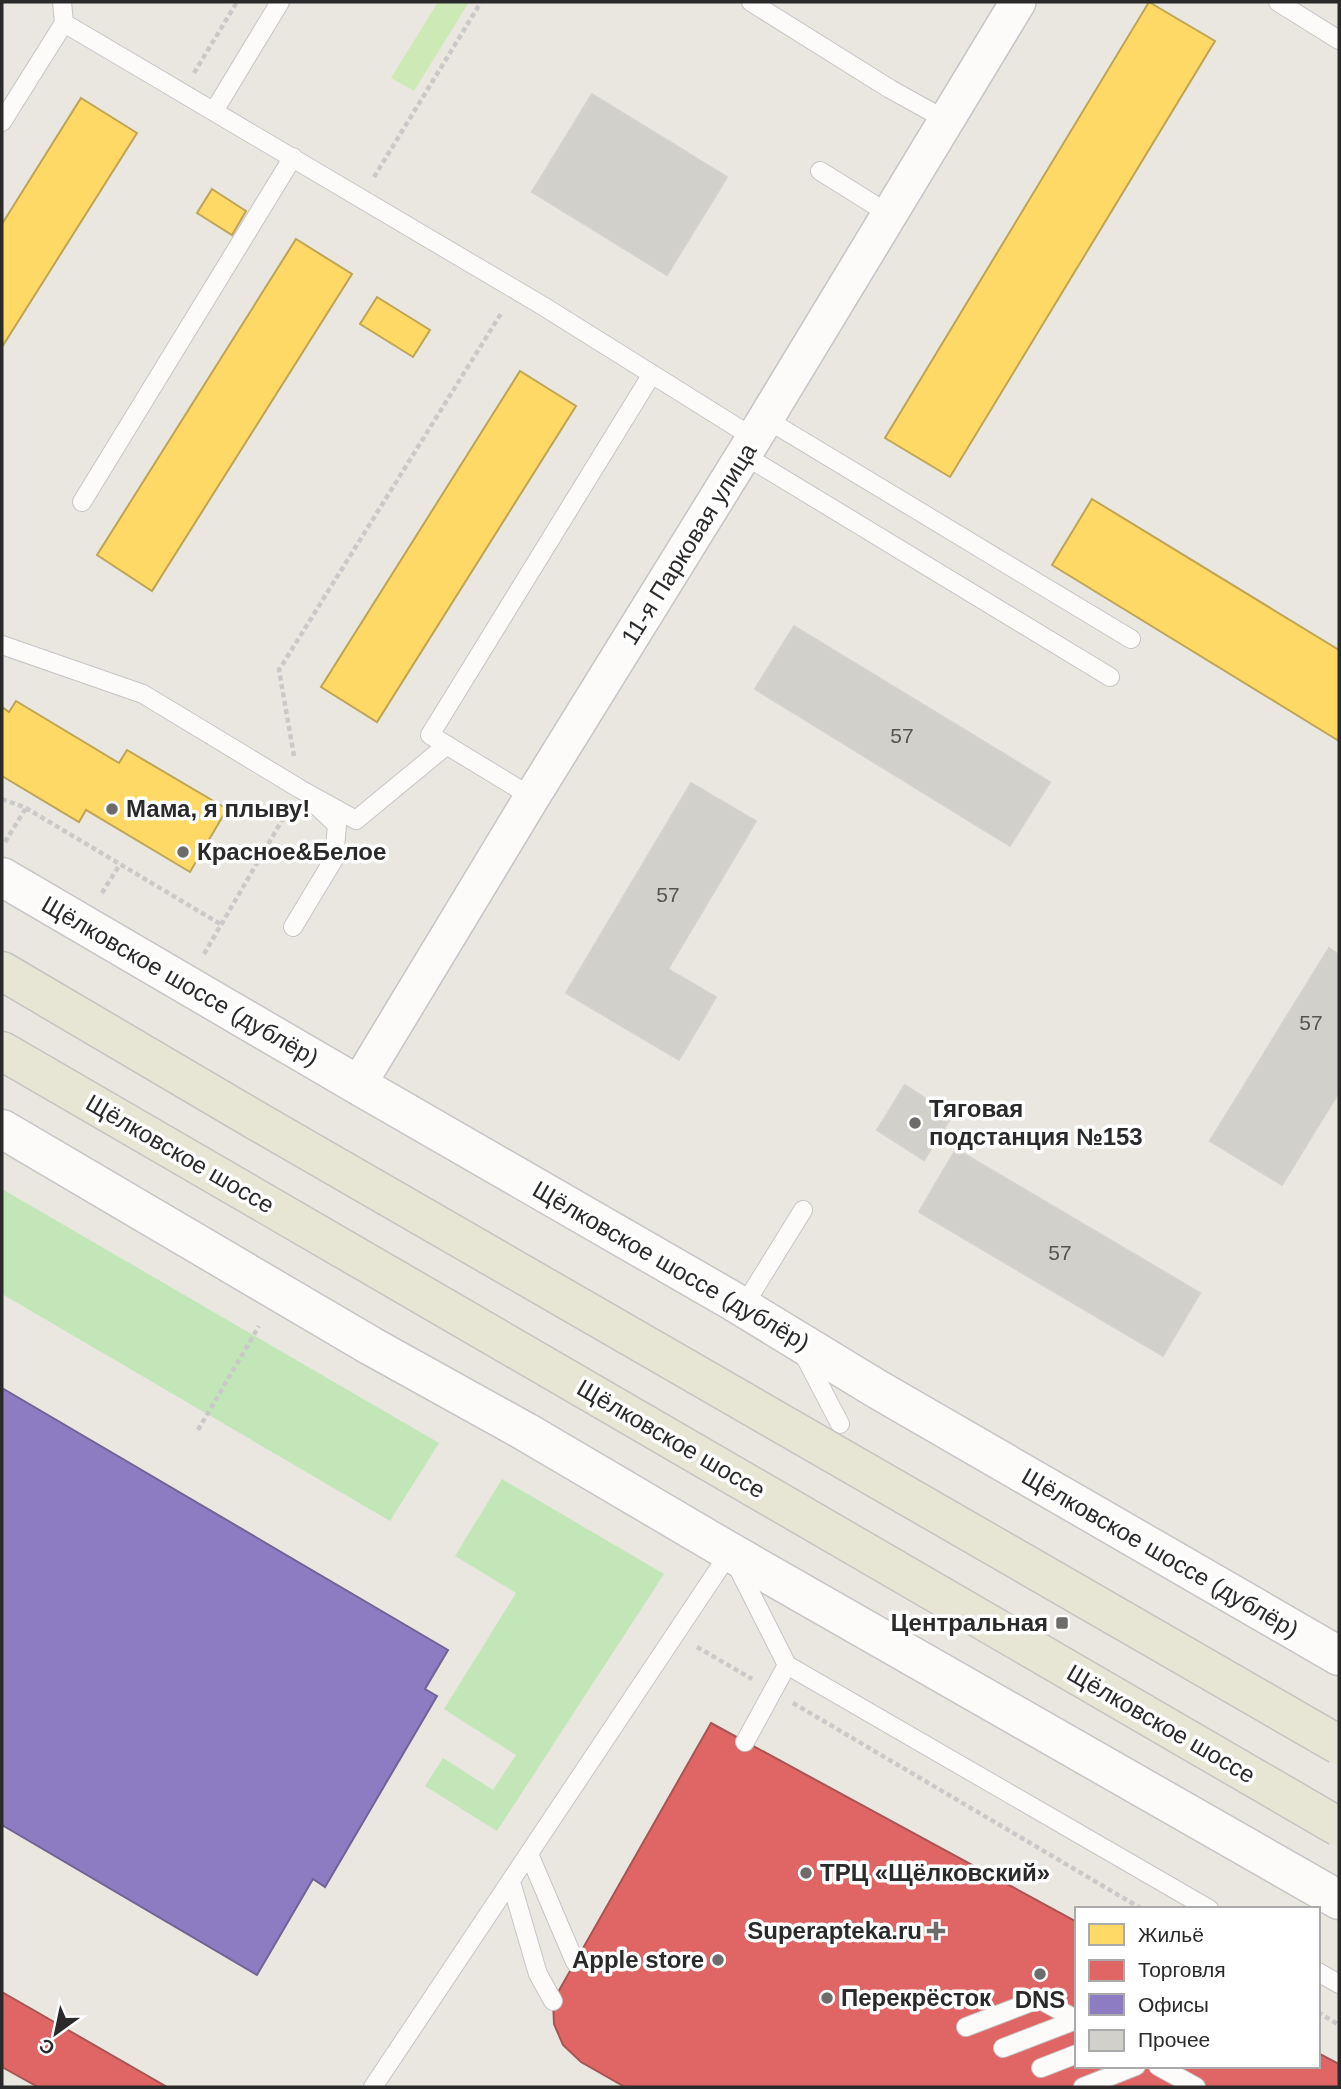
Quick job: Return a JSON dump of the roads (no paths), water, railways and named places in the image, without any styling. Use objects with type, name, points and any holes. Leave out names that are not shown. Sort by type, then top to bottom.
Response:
[{"type":"main road","name":"Щёлковское шоссе (дублёр)","points":[[4,859],[358,1085],[1339,1656]]},
{"type":"main road","points":[[2,971],[255,1120],[1339,1745]]},
{"type":"main road","name":"Щёлковское шоссе","points":[[2,1051],[1339,1827]]},
{"type":"main road","points":[[2,1129],[371,1346],[526,1432],[730,1552],[1339,1900]]},
{"type":"street","name":"11-я Парковая улица","points":[[358,1085],[1018,2]]},
{"type":"lane","points":[[2,122],[64,23],[62,2]]},
{"type":"lane","points":[[214,111],[280,2]]},
{"type":"lane","points":[[751,2],[890,89],[946,120]]},
{"type":"lane","points":[[1278,2],[1339,40]]},
{"type":"lane","points":[[64,23],[516,290],[755,437],[1110,677]]},
{"type":"lane","points":[[82,502],[293,157]]},
{"type":"lane","points":[[820,171],[889,214]]},
{"type":"lane","points":[[532,797],[430,735],[652,374]]},
{"type":"lane","points":[[755,437],[1131,639]]},
{"type":"lane","points":[[2,645],[143,694],[356,820],[447,745]]},
{"type":"lane","points":[[293,927],[334,859],[337,825],[300,789]]},
{"type":"lane","points":[[743,1307],[803,1210]]},
{"type":"lane","points":[[795,1338],[840,1424]]},
{"type":"lane","points":[[373,2087],[730,1552],[787,1665],[1206,1907]]},
{"type":"lane","points":[[745,1742],[787,1665]]},
{"type":"lane","points":[[529,1854],[575,1962]]},
{"type":"lane","points":[[511,1882],[538,1975],[553,2001]]},
{"type":"lane","points":[[1320,1973],[1339,1984]]},
{"type":"lane","points":[[966,2027],[1039,1999],[1075,2019]]},
{"type":"lane","points":[[1003,2048],[1075,2020]]},
{"type":"lane","points":[[1041,2068],[1075,2055]]},
{"type":"lane","points":[[1083,2087],[1131,2068]]},
{"type":"lane","points":[[1161,2068],[1184,2085]]},
{"type":"place","name":"Мама, я плыву!","points":[[112,809]]},
{"type":"place","name":"Красное&Белое","points":[[183,852]]},
{"type":"place","name":"Тяговая подстанция №153","points":[[915,1123]]},
{"type":"place","name":"Центральная","points":[[1062,1623]]},
{"type":"place","name":"ТРЦ «Щёлковский»","points":[[806,1873]]},
{"type":"place","name":"Superapteka.ru","points":[[936,1931]]},
{"type":"place","name":"Apple store","points":[[718,1960]]},
{"type":"place","name":"DNS","points":[[1040,1974]]},
{"type":"place","name":"Перекрёсток","points":[[827,1998]]}]
